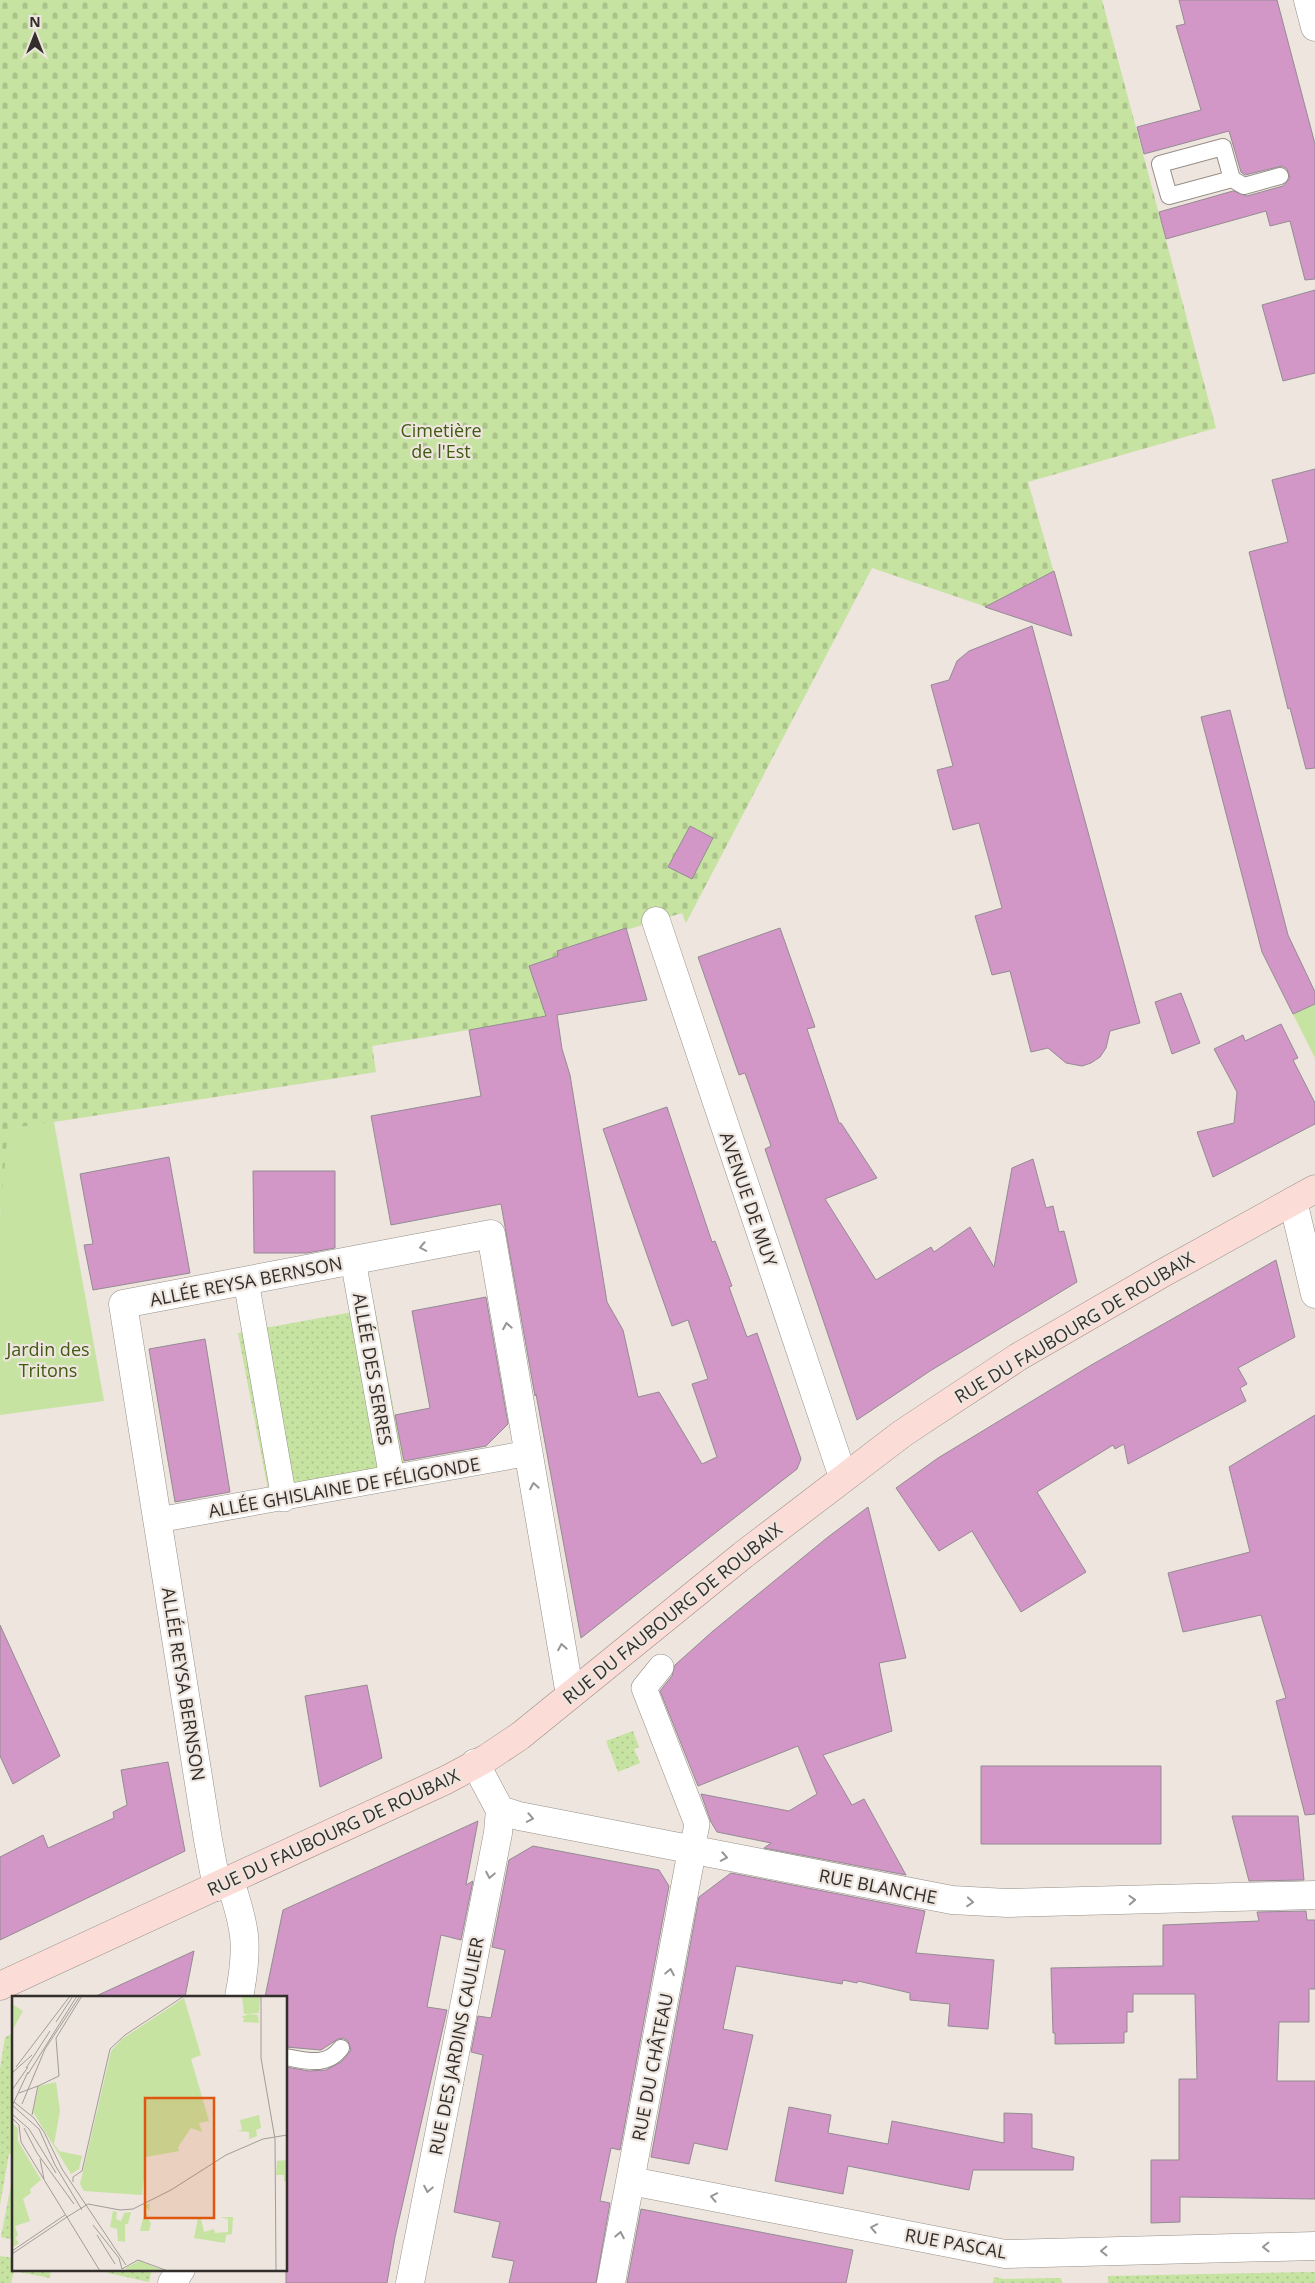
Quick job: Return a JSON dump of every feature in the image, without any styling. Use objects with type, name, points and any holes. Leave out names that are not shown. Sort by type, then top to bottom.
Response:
[{"type":"main road","name":"RUE DU FAUBOURG DE ROUBAIX","points":[[0,1986],[224,1884],[446,1780],[475,1764],[520,1736],[843,1477],[903,1433],[1018,1357],[1304,1195]]},
{"type":"street","points":[[1308,0],[1315,27]]},
{"type":"street","name":"AVENUE DE MUY","points":[[656,921],[843,1477]]},
{"type":"street","points":[[1304,1195],[1315,1294]]},
{"type":"street","name":"ALLÉE REYSA BERNSON","points":[[239,1996],[246,1956],[246,1937],[243,1919],[224,1884],[207,1831],[123,1304],[491,1234],[570,1695]]},
{"type":"street","name":"ALLÉE DES SERRES","points":[[353,1260],[392,1478]]},
{"type":"street","points":[[246,1281],[284,1499]]},
{"type":"street","name":"ALLÉE GHISLAINE DE FÉLIGONDE","points":[[158,1520],[284,1499],[529,1453]]},
{"type":"street","points":[[661,1667],[644,1688],[697,1824],[692,1850]]},
{"type":"street","points":[[475,1764],[500,1810]]},
{"type":"street","name":"RUE BLANCHE","points":[[500,1810],[519,1816],[920,1895],[978,1903],[1315,1895]]},
{"type":"street","name":"RUE DES JARDINS CAULIER","points":[[410,2283],[498,1833],[500,1810]]},
{"type":"street","name":"RUE DU CHÂTEAU","points":[[611,2283],[692,1850]]},
{"type":"street","name":"RUE PASCAL","points":[[631,2181],[1006,2254],[1315,2246]]},
{"type":"street","points":[[172,2283],[180,2270]]},
{"type":"street","points":[[184,2283],[187,2270]]},
{"type":"lane","points":[[1232,179],[1244,186],[1280,176]]},
{"type":"lane","points":[[288,2057],[312,2062],[328,2061],[341,2048]]},
{"type":"green space","name":"Cimetière de l'Est","points":[[0,0],[1102,0],[1216,428],[1028,482],[1072,636],[872,568],[686,923],[682,913],[626,930],[647,1000],[372,1046],[376,1072],[9,1129],[0,1217]]},
{"type":"green space","points":[[1315,1004],[1315,1058],[1293,1014]]},
{"type":"green space","name":"Jardin des Tritons","points":[[54,1122],[104,1401],[0,1415],[0,1217],[8,1129]]},
{"type":"green space","points":[[375,1308],[405,1471],[269,1495],[238,1333]]},
{"type":"green space","points":[[633,1731],[639,1747],[634,1749],[640,1763],[618,1772],[606,1741]]},
{"type":"green space","points":[[12,2034],[12,2154],[9,2154],[0,2205],[0,2069],[5,2037]]},
{"type":"green space","points":[[12,2179],[12,2240],[1,2237]]},
{"type":"green space","points":[[0,2256],[12,2258],[12,2270],[51,2270],[50,2278],[14,2271],[11,2283],[0,2283]]},
{"type":"green space","points":[[108,2270],[152,2270],[149,2282],[108,2273]]},
{"type":"green space","points":[[1315,2272],[1315,2283],[1108,2283],[1108,2276]]},
{"type":"green space","points":[[994,2277],[1004,2279],[1061,2278],[1062,2283],[993,2283]]},
{"type":"building","points":[[1179,0],[1277,0],[1315,144],[1315,279],[1305,280],[1290,221],[1270,226],[1266,211],[1166,239],[1159,212],[1233,191],[1247,196],[1283,186],[1290,178],[1287,169],[1282,166],[1245,175],[1241,172],[1229,131],[1144,154],[1137,127],[1201,110],[1176,26],[1185,24]]},
{"type":"building","points":[[1315,290],[1315,373],[1283,381],[1262,305]]},
{"type":"building","points":[[1315,469],[1315,768],[1306,769],[1290,708],[1288,709],[1249,552],[1288,542],[1272,480]]},
{"type":"building","points":[[1054,571],[1072,636],[985,607]]},
{"type":"building","points":[[1032,626],[1140,1023],[1110,1031],[1106,1048],[1100,1057],[1082,1066],[1066,1063],[1048,1048],[1031,1052],[1010,971],[992,975],[975,916],[1002,908],[979,823],[953,830],[937,770],[953,766],[931,685],[949,680],[957,661],[969,651]]},
{"type":"building","points":[[1230,710],[1288,935],[1315,992],[1315,1004],[1293,1014],[1262,952],[1201,717]]},
{"type":"building","points":[[690,826],[713,838],[692,879],[668,867]]},
{"type":"building","points":[[626,928],[647,1000],[557,1015],[562,1049],[570,1075],[607,1302],[623,1330],[638,1397],[659,1392],[702,1464],[717,1457],[692,1384],[708,1379],[688,1320],[672,1326],[603,1129],[667,1107],[712,1242],[715,1241],[732,1286],[729,1287],[747,1337],[757,1333],[801,1459],[797,1469],[581,1638],[501,1204],[391,1225],[371,1116],[481,1096],[469,1030],[546,1016],[529,966],[558,956],[557,951]]},
{"type":"building","points":[[780,928],[815,1027],[807,1029],[839,1123],[841,1123],[877,1178],[825,1199],[876,1280],[931,1247],[934,1252],[970,1227],[994,1267],[1012,1168],[1033,1159],[1046,1208],[1053,1206],[1059,1232],[1064,1231],[1077,1282],[930,1371],[857,1420],[765,1149],[771,1146],[745,1073],[739,1075],[698,957]]},
{"type":"building","points":[[1181,993],[1200,1043],[1172,1054],[1155,1002]]},
{"type":"building","points":[[1281,1024],[1298,1058],[1293,1060],[1315,1103],[1315,1124],[1213,1177],[1197,1132],[1234,1123],[1237,1092],[1214,1049],[1243,1035],[1245,1041]]},
{"type":"building","points":[[169,1157],[190,1273],[93,1290],[84,1245],[93,1244],[80,1174]]},
{"type":"building","points":[[253,1171],[335,1171],[335,1248],[307,1253],[254,1253]]},
{"type":"building","points":[[1276,1260],[1295,1337],[1238,1368],[1247,1384],[1240,1388],[1246,1401],[1128,1464],[1124,1444],[1115,1449],[1113,1445],[1037,1492],[1086,1572],[1021,1612],[972,1531],[939,1551],[896,1488],[938,1458],[1093,1364]]},
{"type":"building","points":[[486,1297],[508,1424],[486,1446],[404,1461],[395,1415],[430,1408],[412,1311]]},
{"type":"building","points":[[205,1339],[230,1492],[175,1502],[149,1349]]},
{"type":"building","points":[[1315,1415],[1315,1814],[1305,1815],[1276,1701],[1286,1698],[1261,1615],[1183,1632],[1168,1573],[1250,1552],[1229,1467]]},
{"type":"building","points":[[868,1507],[906,1658],[879,1663],[892,1731],[823,1755],[852,1805],[864,1799],[906,1875],[764,1848],[771,1843],[717,1832],[711,1822],[701,1794],[789,1811],[817,1794],[798,1746],[698,1786],[660,1691],[672,1676],[675,1665],[713,1631],[828,1537]]},
{"type":"building","points":[[0,1625],[60,1756],[13,1784],[0,1756]]},
{"type":"building","points":[[367,1685],[382,1758],[320,1787],[305,1696]]},
{"type":"building","points":[[168,1762],[185,1851],[0,1940],[0,1857],[43,1835],[48,1848],[114,1818],[113,1812],[127,1805],[121,1770]]},
{"type":"building","points":[[981,1766],[1161,1766],[1161,1844],[981,1844]]},
{"type":"building","points":[[1232,1816],[1298,1816],[1304,1880],[1249,1881]]},
{"type":"building","points":[[478,1821],[466,1885],[473,1881],[461,1940],[441,1935],[427,2007],[447,2010],[395,2237],[387,2283],[286,2283],[286,2270],[288,2270],[288,2067],[309,2071],[326,2070],[341,2062],[351,2050],[348,2041],[343,2038],[338,2039],[321,2050],[288,2047],[288,1996],[265,1996],[283,1910]]},
{"type":"building","points":[[533,1846],[659,1870],[669,1886],[620,2150],[611,2148],[600,2201],[610,2203],[596,2283],[509,2283],[514,2261],[492,2257],[500,2222],[454,2212],[483,2055],[471,2052],[478,2016],[491,2018],[505,1950],[492,1947],[509,1860]]},
{"type":"building","points":[[731,1873],[925,1911],[916,1953],[994,1960],[988,2029],[948,2026],[950,2004],[910,2000],[910,1993],[858,1981],[857,1983],[843,1980],[842,1984],[736,1966],[723,2029],[753,2035],[727,2150],[694,2143],[689,2164],[651,2157],[699,1897]]},
{"type":"building","points":[[1306,1911],[1307,1920],[1315,1920],[1315,1989],[1309,1989],[1309,2022],[1279,2022],[1277,2081],[1315,2081],[1315,2199],[1180,2197],[1180,2222],[1151,2223],[1151,2160],[1179,2160],[1179,2079],[1197,2079],[1195,1994],[1133,1994],[1133,2012],[1127,2012],[1127,2032],[1124,2032],[1124,2043],[1055,2044],[1051,1968],[1163,1966],[1163,1925],[1259,1921],[1257,1912]]},
{"type":"building","points":[[194,1951],[185,1996],[96,1996]]},
{"type":"building","points":[[789,2107],[831,2115],[828,2133],[888,2144],[892,2121],[1004,2143],[1004,2113],[1032,2114],[1032,2148],[1074,2157],[1073,2170],[973,2170],[969,2190],[848,2166],[843,2194],[775,2181]]},
{"type":"building","points":[[641,2209],[853,2250],[846,2283],[627,2283]]}]
